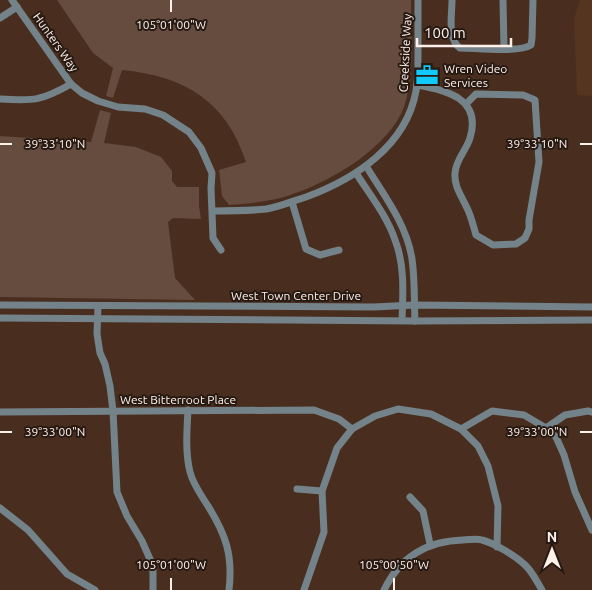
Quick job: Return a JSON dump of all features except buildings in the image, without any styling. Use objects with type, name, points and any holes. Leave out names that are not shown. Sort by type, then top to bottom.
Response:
[{"type":"street","name":"Hunters Way","points":[[12,0],[71,84],[82,93],[98,101],[118,107],[146,109],[163,115],[189,132],[201,148],[212,173],[212,238],[221,250]]},
{"type":"street","name":"Creekside Way","points":[[213,211],[244,211],[292,202],[356,173],[380,155],[404,125],[417,85],[418,0]]},
{"type":"street","points":[[452,0],[452,37],[455,44],[460,48],[504,49],[526,48],[531,45],[533,0]]},
{"type":"street","points":[[503,0],[504,49]]},
{"type":"street","points":[[0,18],[17,7]]},
{"type":"street","points":[[0,99],[35,100],[48,97],[71,84]]},
{"type":"street","points":[[417,85],[442,90],[463,100],[466,104],[470,112],[472,127],[470,138],[456,164],[454,180],[470,215],[476,235],[493,245],[516,244],[525,238],[529,229],[529,214],[539,162],[535,100],[523,94],[476,94],[466,104]]},
{"type":"street","points":[[366,166],[395,212],[407,238],[412,260],[415,320]]},
{"type":"street","points":[[356,173],[396,240],[402,266],[402,320]]},
{"type":"street","points":[[292,202],[306,249],[320,255],[339,250]]},
{"type":"street","name":"West Town Center Drive","points":[[0,305],[592,307]]},
{"type":"street","points":[[98,306],[97,334],[100,353],[105,364],[110,386],[113,411],[117,492],[127,516],[142,540],[152,566],[152,590]]},
{"type":"street","name":"West Town Center Drive","points":[[0,318],[592,320]]},
{"type":"street","points":[[304,590],[324,532],[322,491],[337,448],[352,429],[375,416],[398,409],[432,414],[461,429],[478,446],[488,466],[498,506],[497,547]]},
{"type":"street","points":[[188,410],[187,444],[190,471],[196,487],[223,534],[231,561],[229,590]]},
{"type":"street","name":"West Bitterroot Place","points":[[0,412],[314,410],[339,419],[352,429]]},
{"type":"street","points":[[461,429],[492,411],[524,415],[546,428],[556,437],[564,455],[575,492],[592,530]]},
{"type":"street","points":[[546,428],[565,415],[592,412]]},
{"type":"street","points":[[296,489],[322,491]]},
{"type":"street","points":[[410,497],[422,511],[430,544]]},
{"type":"street","points":[[0,508],[28,530],[67,574],[95,590]]},
{"type":"street","points":[[384,590],[391,575],[403,563],[430,544],[446,540],[480,539],[497,547],[525,565],[542,590]]},
{"type":"shaded area","points":[[57,0],[411,0],[411,68],[404,107],[397,122],[373,149],[358,161],[325,181],[277,199],[229,205],[222,196],[219,170],[246,162],[238,141],[215,108],[200,95],[165,78],[122,70],[113,98],[106,96],[113,68],[93,53]]},
{"type":"shaded area","points":[[580,0],[592,0],[592,96],[577,95],[574,19]]},
{"type":"shaded area","points":[[100,110],[111,113],[104,143],[136,147],[161,157],[172,171],[172,181],[177,187],[199,187],[201,219],[173,218],[168,222],[175,278],[195,300],[0,297],[0,136],[91,142]]},
{"type":"place","name":"Wren Video Services","points":[[427,75]]}]
